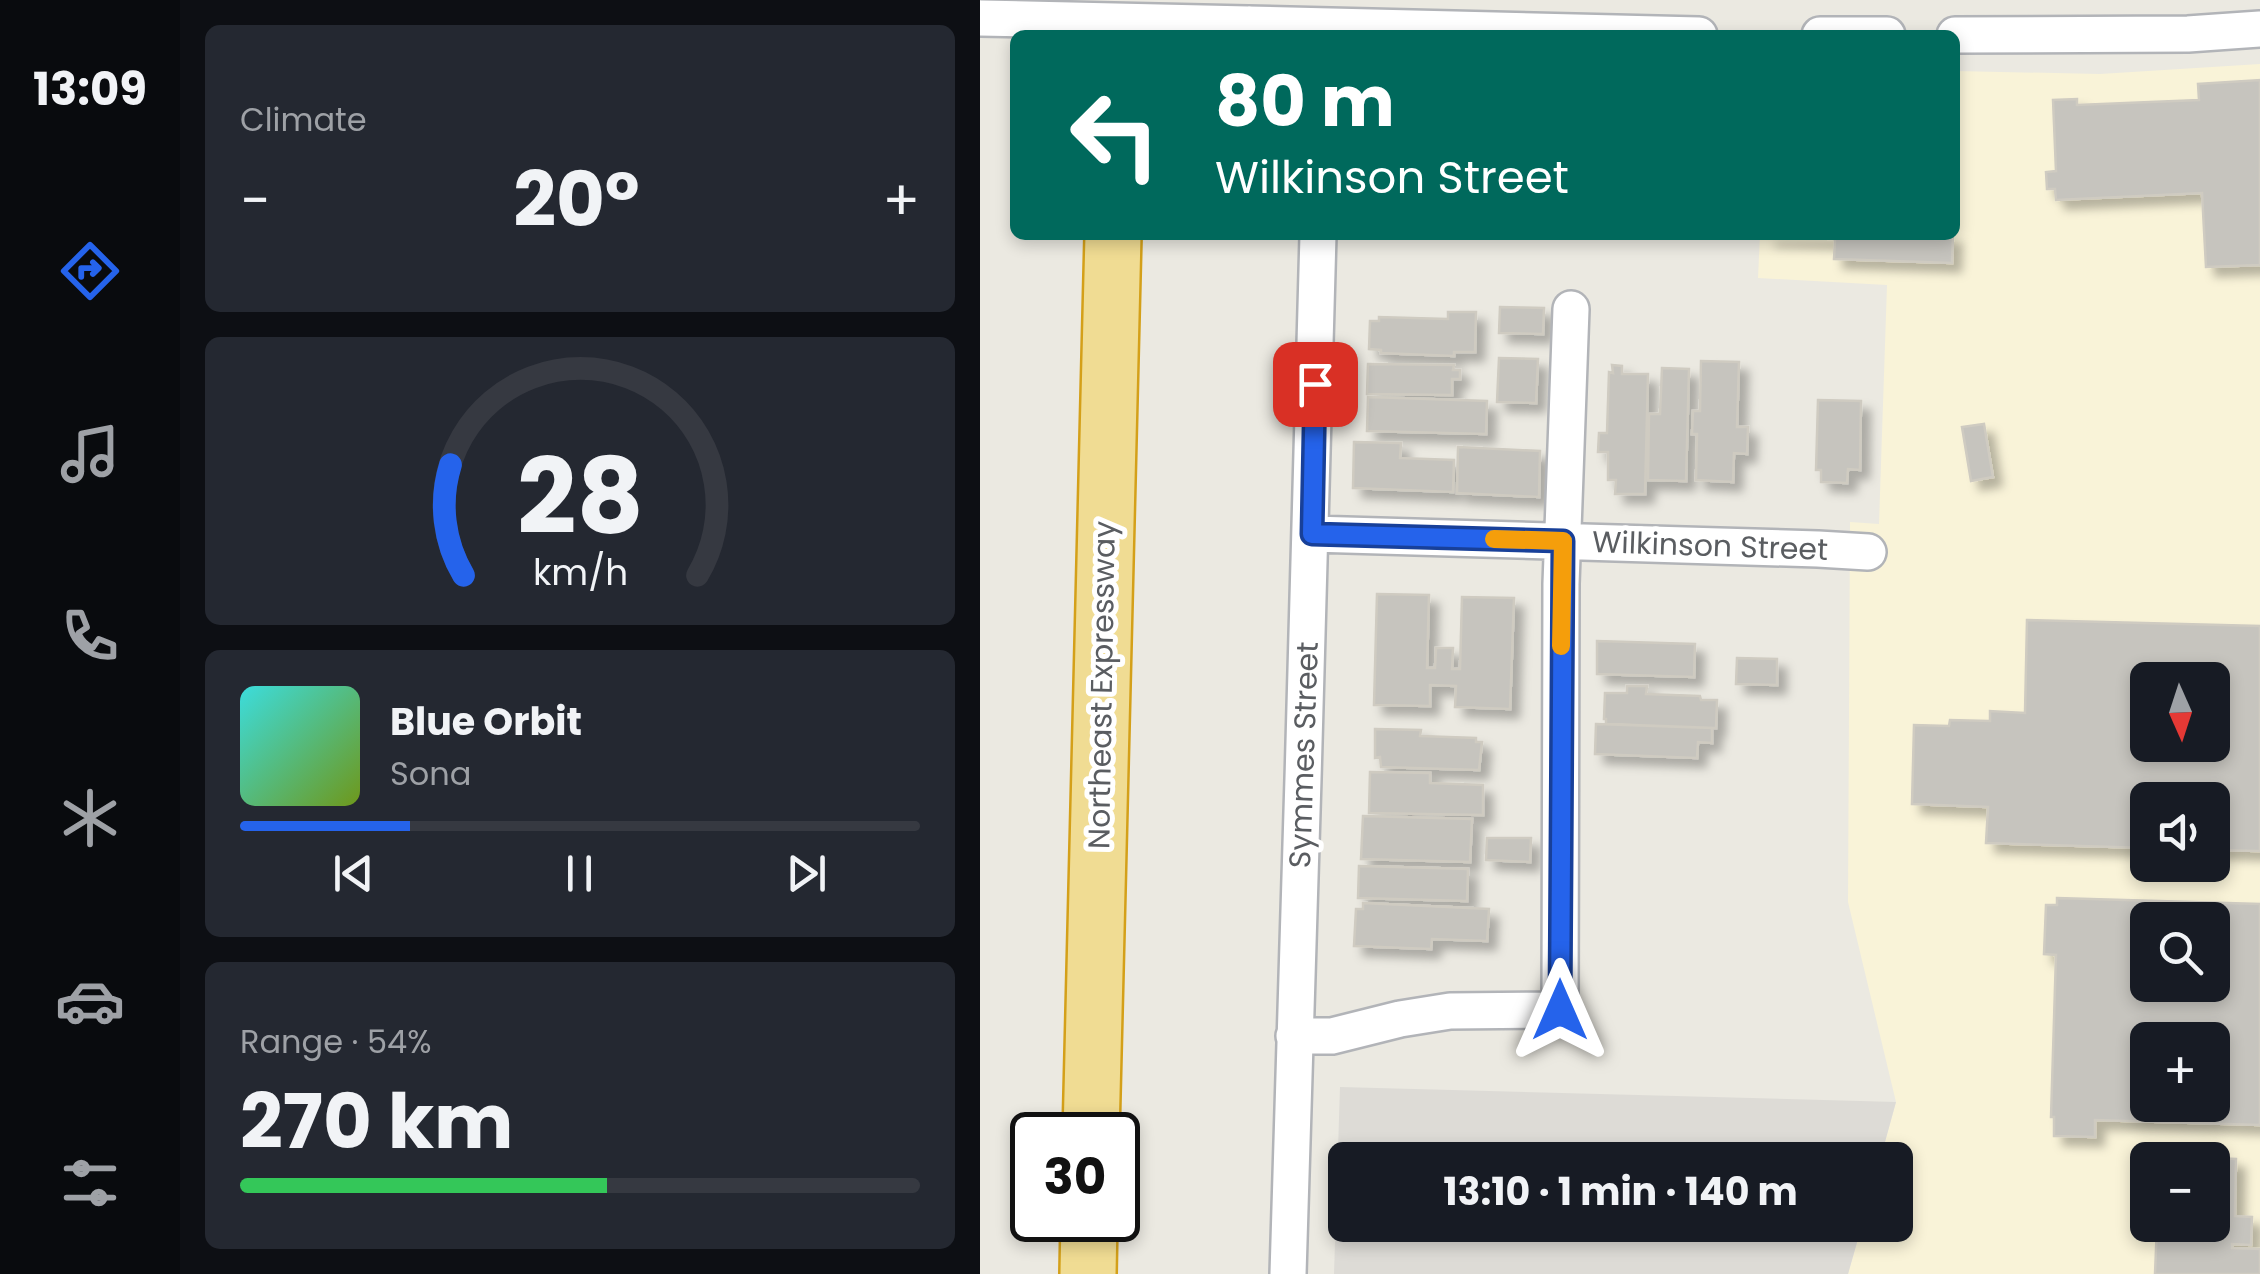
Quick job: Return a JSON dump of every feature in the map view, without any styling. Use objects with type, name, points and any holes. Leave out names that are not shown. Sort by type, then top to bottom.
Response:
[{"type":"highway","points":[[1118,30],[1119,0]]},
{"type":"highway","name":"Northeast Expressway","points":[[1092,1112],[1113,240]]},
{"type":"highway","points":[[1088,1274],[1089,1242]]},
{"type":"street","points":[[980,18],[1248,24],[1580,16],[1668,30]]},
{"type":"street","points":[[1960,36],[2188,34],[2260,29]]},
{"type":"street","name":"Symmes Street","points":[[1288,1274],[1318,240]]},
{"type":"street","points":[[1294,1036],[1332,1036],[1450,1011],[1560,1010],[1563,541],[1571,309]]},
{"type":"street","name":"Wilkinson Street","points":[[1312,534],[1868,552]]},
{"type":"shaded area","points":[[2260,64],[2260,1274],[1848,1274],[1857,1242],[1913,1242],[1913,1142],[1885,1142],[1896,1102],[1848,902],[1850,522],[1879,524],[1887,285],[1758,278],[1760,240],[1960,240],[1960,71],[2100,74]]},
{"type":"shaded area","points":[[1340,1087],[1896,1102],[1885,1142],[1338,1142]]},
{"type":"shaded area","points":[[1335,1242],[1857,1242],[1848,1274],[1334,1274]]},
{"type":"building","points":[[2260,80],[2260,265],[2206,267],[2202,193],[2056,200],[2055,189],[2047,189],[2046,172],[2056,171],[2053,100],[2077,99],[2077,105],[2199,100],[2198,84]]},
{"type":"building","points":[[1835,240],[1953,240],[1952,263],[1834,259]]},
{"type":"building","points":[[1500,307],[1544,308],[1543,334],[1499,333]]},
{"type":"building","points":[[1448,312],[1476,312],[1475,352],[1454,352],[1454,356],[1381,353],[1369,349],[1370,321],[1379,321],[1379,317],[1448,319]]},
{"type":"building","points":[[1499,358],[1538,359],[1536,403],[1497,402]]},
{"type":"building","points":[[1701,361],[1739,362],[1737,427],[1748,427],[1747,454],[1734,453],[1733,482],[1696,480],[1697,434],[1692,434],[1693,411],[1700,411]]},
{"type":"building","points":[[1368,364],[1454,365],[1453,370],[1460,370],[1460,379],[1452,379],[1452,395],[1367,394]]},
{"type":"building","points":[[1612,365],[1622,366],[1622,374],[1648,374],[1645,494],[1615,494],[1616,480],[1608,480],[1608,452],[1598,452],[1599,433],[1607,433]]},
{"type":"building","points":[[1662,368],[1689,369],[1686,481],[1648,480],[1649,414],[1660,414]]},
{"type":"building","points":[[1368,397],[1487,401],[1486,434],[1367,431]]},
{"type":"building","points":[[1818,400],[1861,401],[1860,470],[1848,469],[1847,483],[1821,482],[1821,470],[1816,470]]},
{"type":"building","points":[[1984,424],[1993,477],[1971,481],[1962,427]]},
{"type":"building","points":[[1354,442],[1401,443],[1400,458],[1454,460],[1453,492],[1353,488]]},
{"type":"building","points":[[1458,447],[1540,451],[1539,497],[1457,493]]},
{"type":"building","points":[[1377,594],[1429,595],[1427,668],[1435,668],[1436,648],[1453,648],[1452,669],[1460,669],[1462,597],[1514,598],[1510,709],[1455,707],[1456,686],[1430,685],[1430,706],[1374,705]]},
{"type":"building","points":[[2027,620],[2260,626],[2260,851],[2230,850],[2230,782],[2130,782],[2130,847],[1986,843],[1988,807],[1912,804],[1914,725],[1949,726],[1950,720],[1990,721],[1990,711],[2025,713]]},
{"type":"building","points":[[1597,641],[1695,644],[1694,677],[1597,674]]},
{"type":"building","points":[[1737,658],[1777,659],[1777,685],[1736,684]]},
{"type":"building","points":[[1627,686],[1647,686],[1646,694],[1717,700],[1716,728],[1606,724],[1605,693],[1627,693]]},
{"type":"building","points":[[1596,724],[1712,728],[1712,743],[1698,742],[1697,758],[1595,754]]},
{"type":"building","points":[[1375,729],[1421,730],[1420,736],[1476,738],[1476,742],[1482,742],[1479,770],[1381,767],[1380,757],[1375,758]]},
{"type":"building","points":[[1370,772],[1430,773],[1430,783],[1483,785],[1483,815],[1369,813]]},
{"type":"building","points":[[1363,816],[1472,819],[1470,862],[1361,859]]},
{"type":"building","points":[[1487,838],[1531,838],[1530,862],[1486,860]]},
{"type":"building","points":[[1359,866],[1468,869],[1467,901],[1358,898]]},
{"type":"building","points":[[2057,898],[2192,902],[2130,902],[2130,1002],[2230,1002],[2230,903],[2260,904],[2260,1125],[2161,1122],[2230,1122],[2230,1022],[2130,1022],[2130,1121],[2095,1120],[2095,1137],[2054,1136],[2051,1117],[2056,955],[2044,954],[2046,905],[2057,905]]},
{"type":"building","points":[[1363,903],[1489,909],[1487,941],[1432,939],[1431,949],[1354,946],[1356,909],[1363,909]]},
{"type":"building","points":[[2230,1159],[2236,1159],[2235,1216],[2252,1217],[2251,1245],[2232,1244],[2232,1248],[2260,1249],[2260,1274],[2155,1274],[2156,1242],[2230,1242]]},
{"type":"slow traffic","points":[[1494,539],[1563,541],[1561,646]]},
{"type":"route","points":[[1315,384],[1312,534],[1563,541],[1560,1010]]}]
